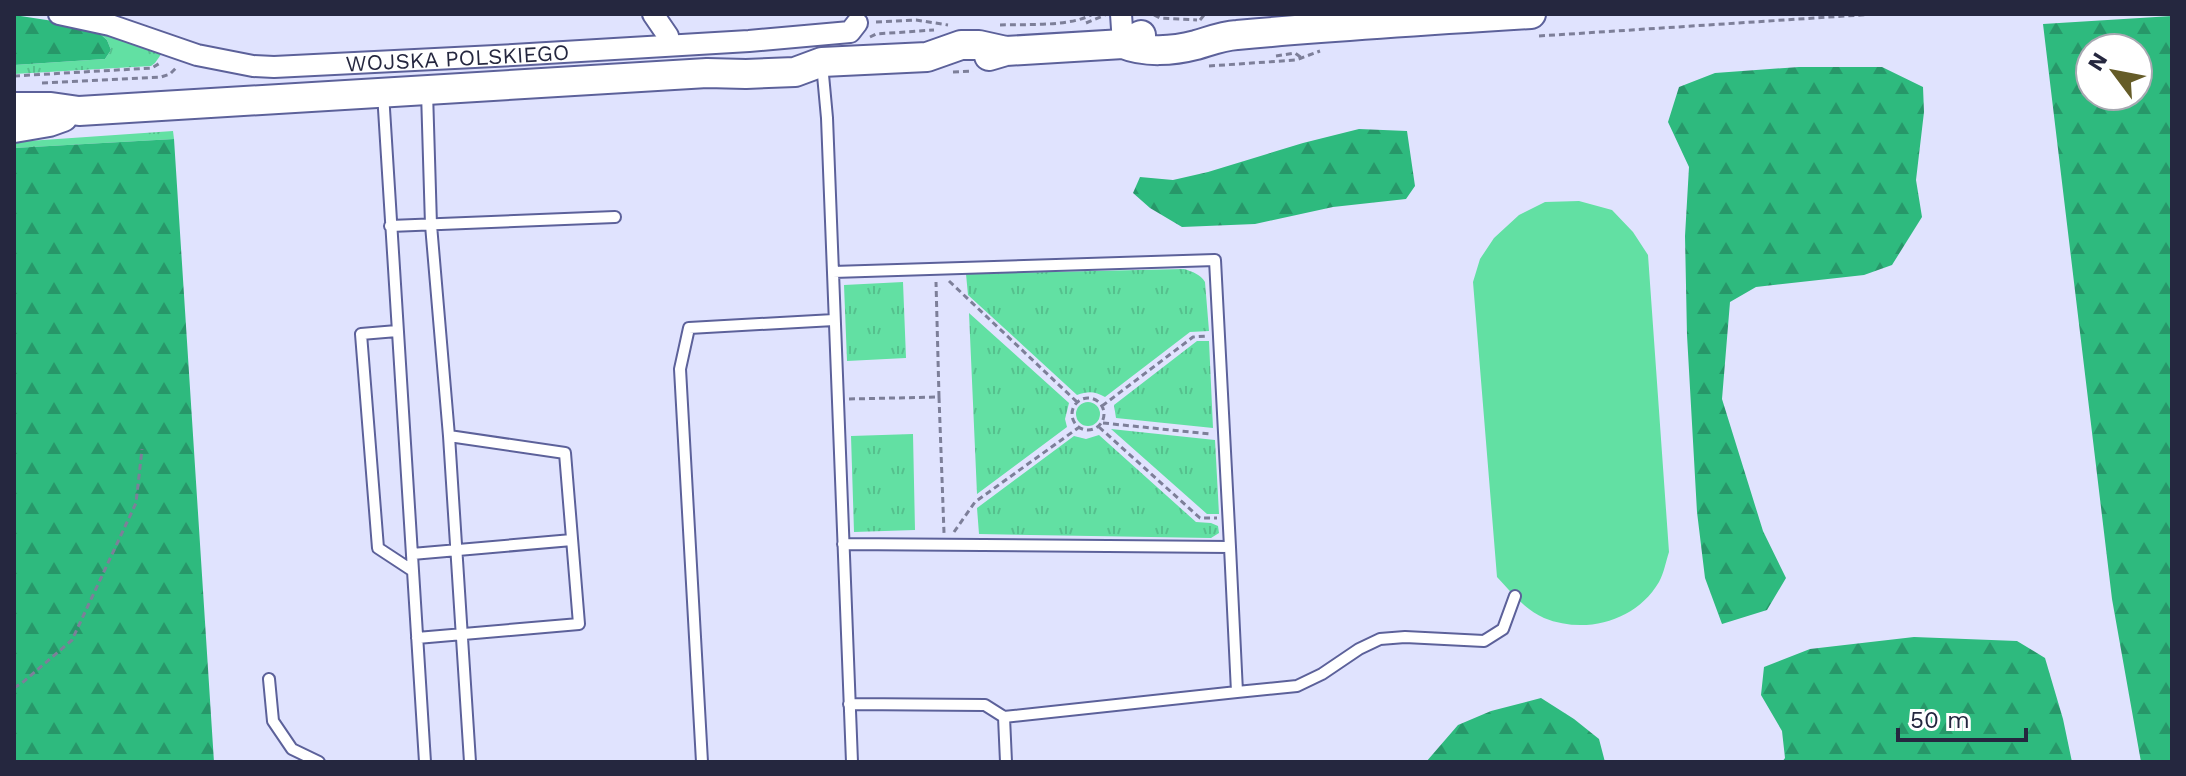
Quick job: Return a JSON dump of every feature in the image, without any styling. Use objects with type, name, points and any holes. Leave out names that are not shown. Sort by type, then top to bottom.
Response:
[{"type":"main road","name":"WOJSKA POLSKIEGO","points":[[14,107],[79,111],[707,73],[795,72],[822,62],[927,57],[941,62],[971,60],[1006,51],[1123,44],[1142,50],[1169,49],[1198,45],[1208,24],[1535,25]]},
{"type":"main road","name":"WOJSKA POLSKIEGO","points":[[14,128],[49,122],[79,111]]},
{"type":"street","name":"WOJSKA POLSKIEGO","points":[[59,14],[110,25],[174,53],[274,67],[392,63],[850,32],[857,23]]},
{"type":"street","points":[[653,14],[668,36],[670,45]]},
{"type":"street","points":[[1121,14],[1123,44]]},
{"type":"lane","points":[[822,62],[827,118],[852,762]]},
{"type":"lane","points":[[427,90],[431,225],[449,436],[470,762]]},
{"type":"lane","points":[[383,93],[425,762]]},
{"type":"lane","points":[[390,226],[615,217]]},
{"type":"lane","points":[[833,272],[1215,260],[1237,692]]},
{"type":"lane","points":[[702,762],[680,369],[689,328],[834,320]]},
{"type":"lane","points":[[397,331],[361,334],[378,548],[413,571]]},
{"type":"lane","points":[[417,638],[579,624],[565,453],[449,436]]},
{"type":"lane","points":[[412,554],[572,540]]},
{"type":"lane","points":[[843,544],[1230,547]]},
{"type":"lane","points":[[849,704],[985,705],[1004,717],[1297,686],[1380,639],[1405,637],[1484,641],[1503,629],[1515,596]]},
{"type":"lane","points":[[269,679],[273,721],[292,749],[319,762]]},
{"type":"lane","points":[[1004,717],[1006,762]]},
{"type":"path","points":[[1152,14],[1160,18],[1208,24]]},
{"type":"path","points":[[1535,25],[1876,14]]},
{"type":"path","points":[[1302,58],[1319,51]]},
{"type":"path","points":[[14,76],[152,68],[174,53]]},
{"type":"path","points":[[30,84],[161,77],[175,70],[174,53]]},
{"type":"path","points":[[935,269],[945,545]]},
{"type":"path","points":[[935,269],[1077,402]]},
{"type":"path","points":[[1102,406],[1193,337],[1219,336]]},
{"type":"path","points":[[838,399],[939,397]]},
{"type":"path","points":[[1101,425],[1105,417],[1099,402],[1088,398],[1077,402],[1072,415],[1078,428],[1088,431],[1101,425],[1224,433]]},
{"type":"path","points":[[1101,425],[1200,518],[1229,518]]},
{"type":"path","points":[[945,545],[975,502],[1078,428]]},
{"type":"path","points":[[14,688],[72,640],[136,503],[142,449]]},
{"type":"green space","points":[[14,15],[92,27],[107,40],[111,50],[105,59],[14,65]]},
{"type":"green space","points":[[2172,16],[2172,762],[2141,762],[2112,599],[2043,24]]},
{"type":"green space","points":[[92,27],[162,53],[151,66],[14,74],[14,65],[105,59],[111,50],[107,40]]},
{"type":"green space","points":[[1799,67],[1882,67],[1923,87],[1924,112],[1916,180],[1922,217],[1892,265],[1864,275],[1756,287],[1730,302],[1722,399],[1763,531],[1786,578],[1767,610],[1722,624],[1705,578],[1697,512],[1687,335],[1685,236],[1689,167],[1668,122],[1679,87],[1715,73]]},
{"type":"green space","points":[[1359,129],[1407,131],[1415,186],[1406,199],[1333,207],[1255,224],[1182,227],[1150,208],[1133,193],[1140,177],[1173,180]]},
{"type":"green space","points":[[173,131],[174,139],[14,148],[14,142]]},
{"type":"green space","points":[[174,139],[214,762],[14,762],[14,148]]},
{"type":"green space","points":[[1579,201],[1612,210],[1633,232],[1648,255],[1669,552],[1659,582],[1637,606],[1609,621],[1576,625],[1537,615],[1497,577],[1473,282],[1480,259],[1494,238],[1519,215],[1545,202]]},
{"type":"green space","points":[[1184,269],[1199,275],[1205,282],[1209,331],[1190,332],[1105,397],[1091,392],[1077,395],[968,295],[966,274]]},
{"type":"green space","points":[[903,282],[906,358],[847,361],[844,285]]},
{"type":"green space","points":[[969,313],[1069,403],[1065,419],[1067,427],[977,494]]},
{"type":"green space","points":[[1197,341],[1209,341],[1213,428],[1116,418],[1114,405]]},
{"type":"green space","points":[[1088,402],[1097,405],[1100,414],[1097,423],[1088,426],[1079,423],[1076,414],[1079,405]]},
{"type":"green space","points":[[1111,429],[1215,440],[1219,514],[1207,514]]},
{"type":"green space","points":[[913,434],[915,530],[854,532],[851,436]]},
{"type":"green space","points":[[1099,435],[1196,522],[1218,526],[1219,533],[1211,538],[979,534],[977,508],[1074,436],[1086,439]]},
{"type":"green space","points":[[1914,637],[2017,641],[2045,658],[2072,762],[1782,762],[1785,758],[1782,731],[1761,695],[1764,667],[1810,649]]},
{"type":"green space","points":[[1541,698],[1599,739],[1605,762],[1426,762],[1458,725],[1491,711]]}]
